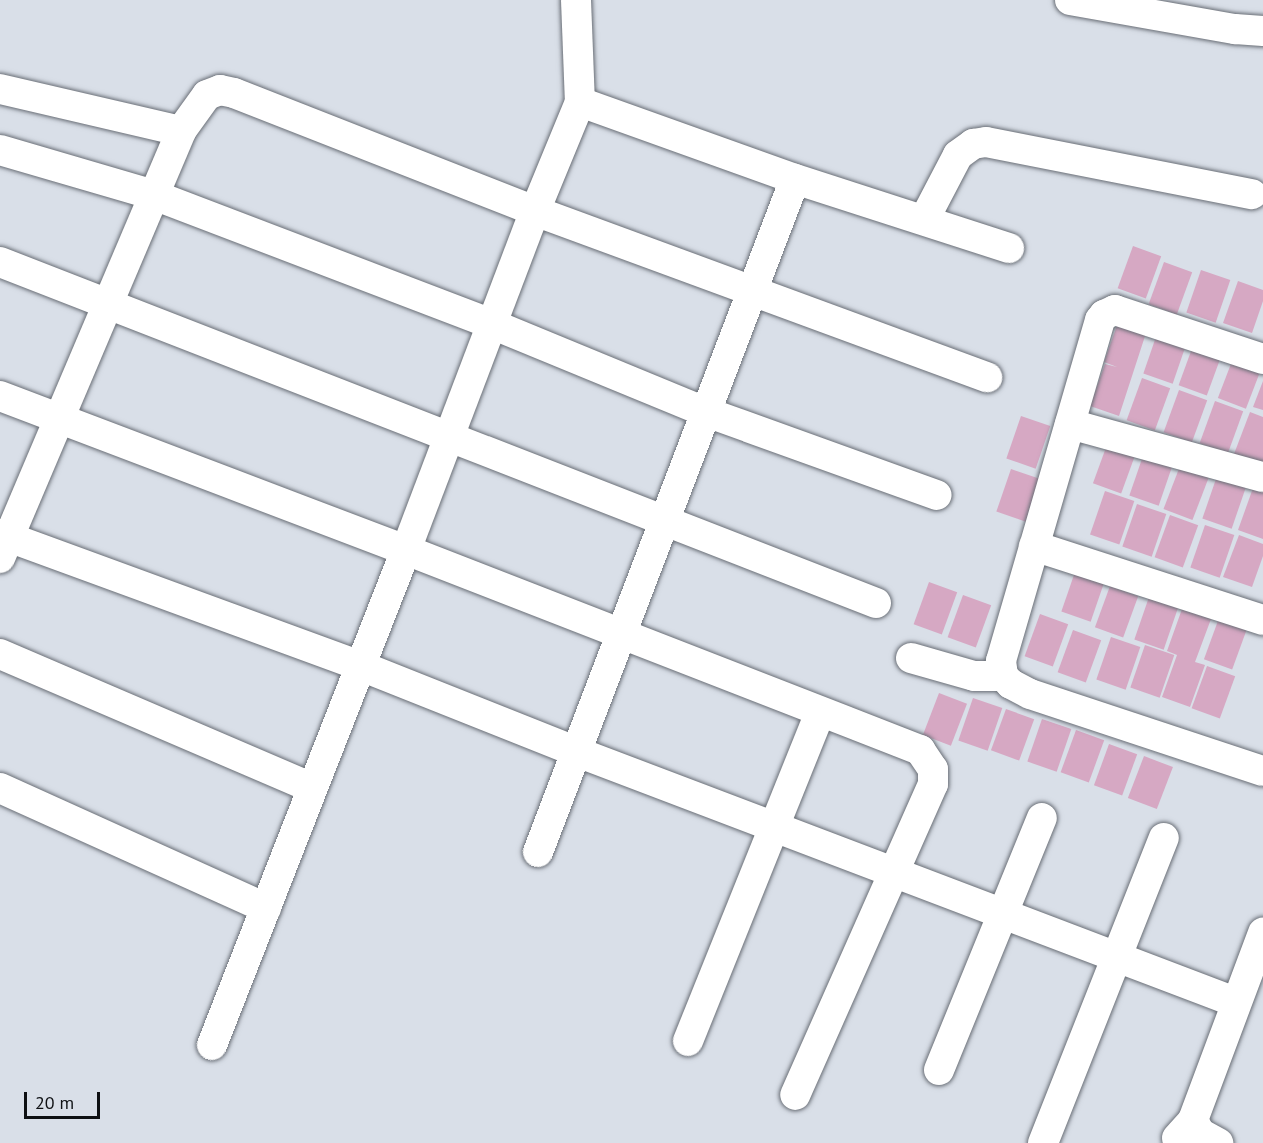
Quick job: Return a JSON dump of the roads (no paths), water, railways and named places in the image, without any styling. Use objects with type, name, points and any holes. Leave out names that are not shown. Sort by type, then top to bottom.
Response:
[{"type":"street","points":[[212,1045],[406,550],[535,211],[580,102],[576,0]]},
{"type":"street","points":[[1070,0],[1234,29],[1263,31]]},
{"type":"street","points":[[0,89],[181,131]]},
{"type":"street","points":[[987,377],[535,211],[234,93],[220,90],[207,95],[181,131],[59,419],[3,543],[361,666],[578,752],[1117,957],[1248,989]]},
{"type":"street","points":[[580,102],[795,179],[1009,248]]},
{"type":"street","points":[[924,220],[958,155],[973,144],[986,142],[1252,194]]},
{"type":"street","points":[[0,150],[154,195],[492,324],[706,412],[937,495]]},
{"type":"street","points":[[538,852],[795,179]]},
{"type":"street","points":[[0,262],[876,603]]},
{"type":"street","points":[[1263,359],[1115,310],[1106,312],[1100,320],[1000,661],[1003,676],[1011,684],[1030,694],[1263,771]]},
{"type":"street","points":[[0,396],[406,550],[920,750],[933,769],[933,784],[896,872],[795,1095]]},
{"type":"street","points":[[1070,423],[1263,477]]},
{"type":"street","points":[[1034,546],[1263,620]]},
{"type":"street","points":[[0,654],[313,788]]},
{"type":"street","points":[[911,658],[974,676],[1003,676]]},
{"type":"street","points":[[688,1041],[820,713]]},
{"type":"street","points":[[0,788],[266,908]]},
{"type":"street","points":[[939,1070],[1042,818]]},
{"type":"street","points":[[1043,1143],[1164,838]]},
{"type":"street","points":[[1218,1143],[1200,1133],[1185,1129],[1248,989],[1263,933]]}]
